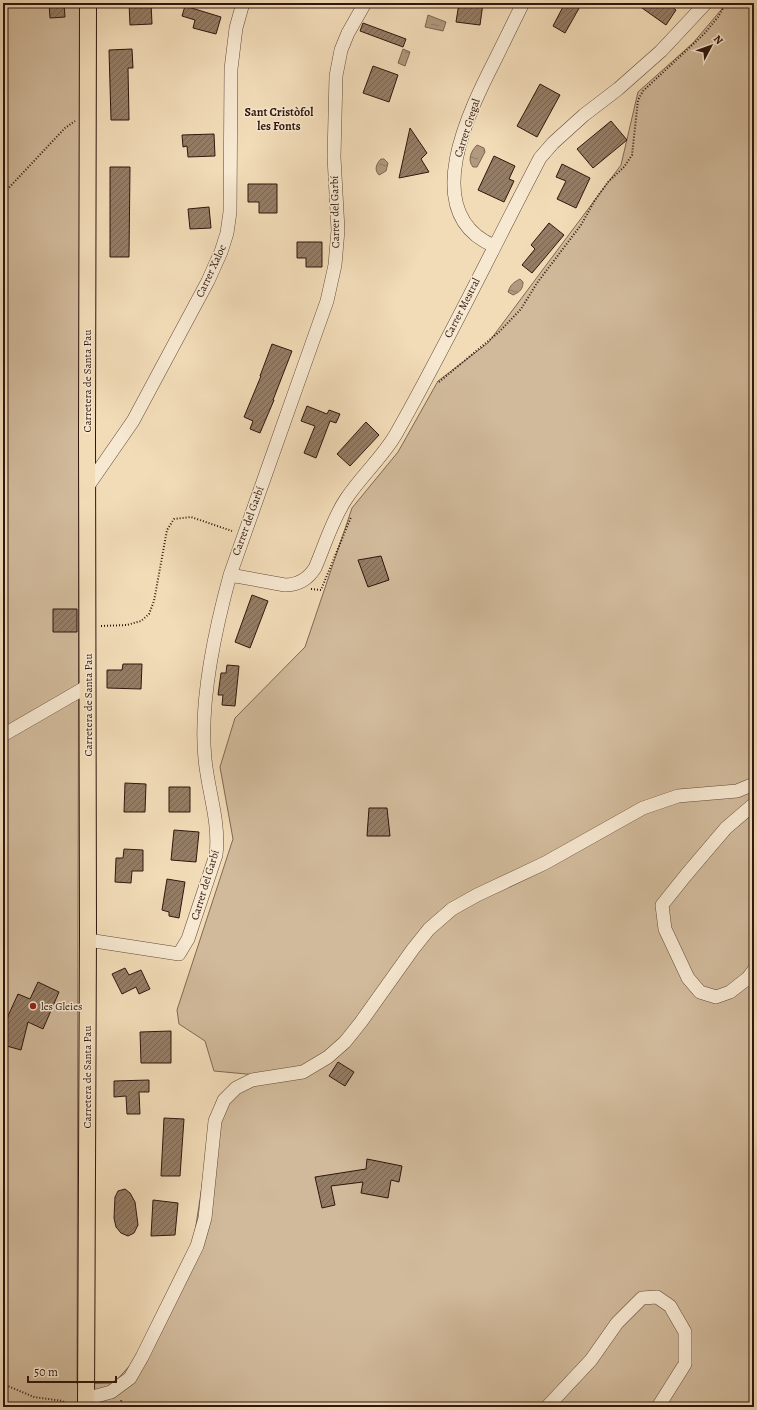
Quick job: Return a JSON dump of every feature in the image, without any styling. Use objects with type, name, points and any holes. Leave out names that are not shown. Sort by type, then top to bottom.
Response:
[{"type":"main road","name":"Carretera de Santa Pau","points":[[86,1403],[88,940],[88,3]]},
{"type":"street","name":"Carrer Xaloc","points":[[88,486],[133,421],[208,281],[221,252],[227,233],[230,212],[231,69],[233,46],[243,3]]},
{"type":"street","name":"Carrer del Garbí","points":[[88,940],[179,954],[188,939],[216,855],[217,844],[215,813],[205,759],[204,722],[209,672],[221,608],[230,575],[243,535],[323,316],[329,294],[337,249],[338,230],[334,157],[336,76],[341,50],[348,33],[365,3]]},
{"type":"street","name":"Carrer Gregal","points":[[494,246],[470,231],[461,218],[454,192],[454,169],[462,136],[477,96],[523,3]]},
{"type":"street","name":"Carrer Mestral","points":[[297,584],[306,579],[315,568],[336,516],[345,500],[392,442],[432,368],[540,158],[553,143],[584,115],[618,90],[662,51],[704,4]]},
{"type":"street","points":[[230,575],[285,585],[297,584]]},
{"type":"street","points":[[3,735],[88,686]]},
{"type":"street","points":[[86,1403],[111,1392],[130,1378],[197,1246],[205,1218],[216,1121],[224,1100],[236,1088],[252,1080],[303,1072],[328,1057],[345,1042],[361,1022],[425,934],[452,909],[477,895],[545,863],[643,808],[678,796],[738,791],[754,784]]},
{"type":"street","points":[[754,804],[726,828],[662,905],[665,929],[688,978],[700,992],[716,997],[730,992],[748,978],[754,970]]},
{"type":"street","points":[[546,1407],[591,1360],[617,1323],[642,1298],[657,1297],[670,1306],[685,1332],[685,1364],[658,1407]]},
{"type":"path","points":[[438,383],[499,332],[521,309],[538,283],[577,231],[595,200],[608,182],[624,167],[632,155],[638,100],[643,91],[704,34],[726,3]]},
{"type":"path","points":[[3,194],[65,128],[76,121],[88,121]]},
{"type":"path","points":[[297,584],[309,589],[321,590],[352,515]]},
{"type":"path","points":[[88,626],[127,625],[141,621],[150,614],[154,601],[167,530],[174,519],[191,517],[243,535]]},
{"type":"path","points":[[3,1384],[34,1397],[62,1401],[68,1407]]},
{"type":"shaded area","points":[[3,3],[80,3],[77,1384],[114,1383],[133,1362],[194,1238],[214,1108],[257,1075],[214,1071],[205,1041],[179,1024],[177,1010],[233,839],[220,767],[235,718],[305,647],[352,508],[398,452],[438,381],[488,343],[621,165],[638,92],[693,43],[727,3],[754,3],[754,1407],[3,1407]]},
{"type":"water","points":[[428,15],[446,22],[443,31],[425,27]]},
{"type":"water","points":[[403,49],[410,52],[405,66],[398,63]]},
{"type":"water","points":[[477,145],[484,148],[485,152],[477,167],[473,167],[470,161],[470,156]]},
{"type":"water","points":[[381,159],[384,159],[388,163],[386,171],[379,175],[376,171],[376,167]]},
{"type":"water","points":[[520,279],[523,282],[521,290],[513,295],[508,292],[512,284]]},
{"type":"building","points":[[49,3],[64,3],[65,17],[50,18]]},
{"type":"building","points":[[129,3],[151,3],[152,24],[130,25]]},
{"type":"building","points":[[459,3],[483,3],[480,25],[456,22]]},
{"type":"building","points":[[565,3],[582,3],[565,33],[553,26]]},
{"type":"building","points":[[635,3],[667,3],[676,10],[666,25]]},
{"type":"building","points":[[185,6],[221,17],[216,34],[193,28],[195,20],[182,16]]},
{"type":"building","points":[[363,23],[406,39],[403,47],[360,31]]},
{"type":"building","points":[[132,49],[133,68],[128,68],[129,120],[111,120],[109,50]]},
{"type":"building","points":[[373,66],[398,75],[389,102],[363,93]]},
{"type":"building","points":[[540,84],[560,95],[537,137],[517,126]]},
{"type":"building","points":[[611,121],[627,140],[593,168],[577,149]]},
{"type":"building","points":[[410,128],[427,153],[421,159],[429,172],[399,178]]},
{"type":"building","points":[[214,134],[215,156],[188,157],[187,146],[183,147],[182,135]]},
{"type":"building","points":[[494,156],[515,166],[509,179],[514,181],[504,202],[478,190]]},
{"type":"building","points":[[562,164],[590,178],[576,208],[557,199],[566,181],[556,177]]},
{"type":"building","points":[[110,167],[130,167],[129,257],[110,257]]},
{"type":"building","points":[[248,184],[277,184],[277,213],[259,213],[259,202],[248,202]]},
{"type":"building","points":[[209,207],[211,228],[190,229],[188,209]]},
{"type":"building","points":[[549,223],[564,235],[532,273],[522,265],[535,249],[531,245]]},
{"type":"building","points":[[297,242],[322,242],[322,267],[306,267],[306,258],[297,258]]},
{"type":"building","points":[[272,344],[292,351],[260,433],[250,429],[253,421],[244,417]]},
{"type":"building","points":[[307,406],[327,414],[329,410],[340,414],[336,423],[330,421],[316,458],[304,453],[315,426],[301,421]]},
{"type":"building","points":[[366,422],[379,435],[350,466],[337,454]]},
{"type":"building","points":[[381,556],[389,580],[368,587],[358,560]]},
{"type":"building","points":[[252,595],[268,601],[250,648],[235,642]]},
{"type":"building","points":[[53,609],[77,609],[77,632],[53,632]]},
{"type":"building","points":[[123,664],[142,664],[141,689],[107,688],[107,670],[122,670]]},
{"type":"building","points":[[227,665],[239,666],[235,706],[222,705],[223,695],[218,695],[221,673],[226,673]]},
{"type":"building","points":[[125,783],[146,784],[145,812],[124,812]]},
{"type":"building","points":[[169,787],[190,787],[190,812],[169,812]]},
{"type":"building","points":[[369,808],[387,808],[390,836],[367,836]]},
{"type":"building","points":[[174,830],[199,832],[196,862],[171,860]]},
{"type":"building","points":[[124,849],[143,850],[143,871],[132,871],[131,883],[115,882],[116,858],[123,858]]},
{"type":"building","points":[[167,879],[185,882],[179,918],[169,916],[169,912],[162,910]]},
{"type":"building","points":[[125,968],[129,975],[141,970],[150,989],[139,994],[136,987],[122,994],[112,974]]},
{"type":"building","name":"les Gleies","points":[[38,982],[59,992],[43,1029],[28,1022],[21,1050],[3,1045],[3,1027],[18,994],[30,999]]},
{"type":"building","points":[[171,1031],[171,1063],[141,1063],[140,1032]]},
{"type":"building","points":[[338,1062],[354,1072],[345,1086],[329,1076]]},
{"type":"building","points":[[149,1080],[149,1092],[139,1092],[140,1114],[127,1114],[126,1096],[114,1097],[114,1081]]},
{"type":"building","points":[[164,1118],[184,1119],[180,1176],[161,1176]]},
{"type":"building","points":[[367,1159],[402,1166],[399,1182],[391,1180],[388,1198],[361,1193],[363,1182],[331,1186],[335,1205],[322,1208],[315,1177],[366,1169]]},
{"type":"building","points":[[125,1189],[130,1193],[135,1202],[138,1225],[134,1233],[128,1236],[121,1233],[116,1227],[114,1218],[115,1197],[118,1191]]},
{"type":"building","points":[[153,1200],[178,1203],[175,1235],[151,1236]]},
{"type":"place","name":"les Gleies","points":[[33,1006]]},
{"type":"district","name":"Sant Cristòfol les Fonts","points":[[279,119]]}]
